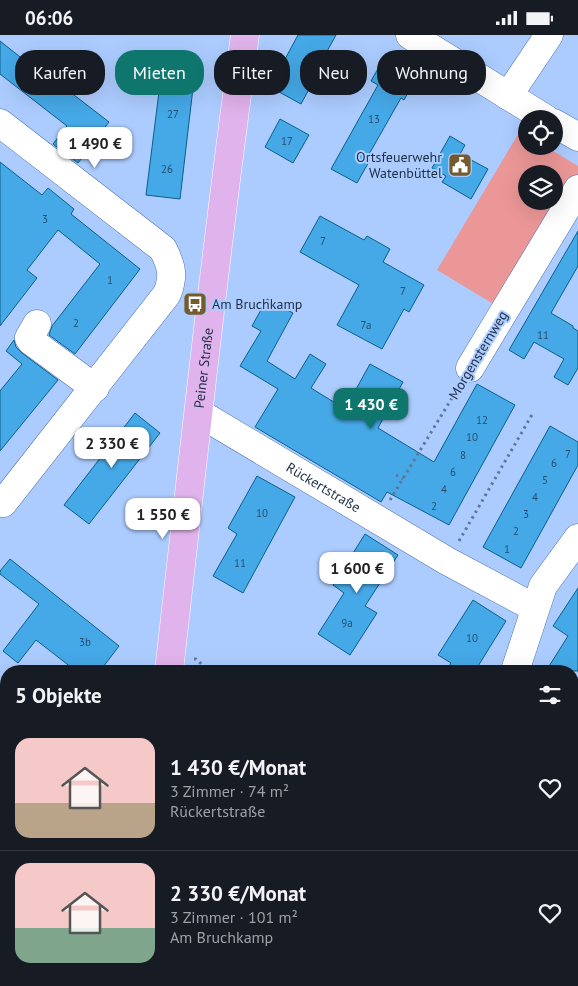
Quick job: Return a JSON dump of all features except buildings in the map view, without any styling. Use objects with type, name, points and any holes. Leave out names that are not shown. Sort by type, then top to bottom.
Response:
[{"type":"main road","name":"Peiner Straße","points":[[170,665],[200,413],[220,223],[245,35]]},
{"type":"street","points":[[410,35],[531,110]]},
{"type":"street","points":[[508,96],[549,35]]},
{"type":"street","points":[[0,123],[163,249],[171,264],[172,282],[167,294],[95,388],[2,501]]},
{"type":"street","points":[[563,128],[578,137]]},
{"type":"street","name":"Morgensternweg","points":[[470,368],[578,189]]},
{"type":"street","points":[[37,325],[29,338],[31,341],[95,388]]},
{"type":"street","name":"Rückertstraße","points":[[200,413],[447,561],[535,608]]},
{"type":"street","points":[[517,665],[543,587],[578,538]]},
{"type":"path","name":"Morgensternweg","points":[[378,520],[470,368]]},
{"type":"path","points":[[447,561],[533,413]]},
{"type":"path","points":[[396,475],[403,479]]},
{"type":"shaded area","points":[[518,134],[518,155],[560,155],[578,166],[578,177],[563,202],[563,165],[518,165],[518,210],[558,210],[500,308],[437,270]]},
{"type":"place","name":"Ortsfeuerwehr Watenbüttel","points":[[460,165]]},
{"type":"place","name":"Am Bruchkamp","points":[[195,304]]}]
